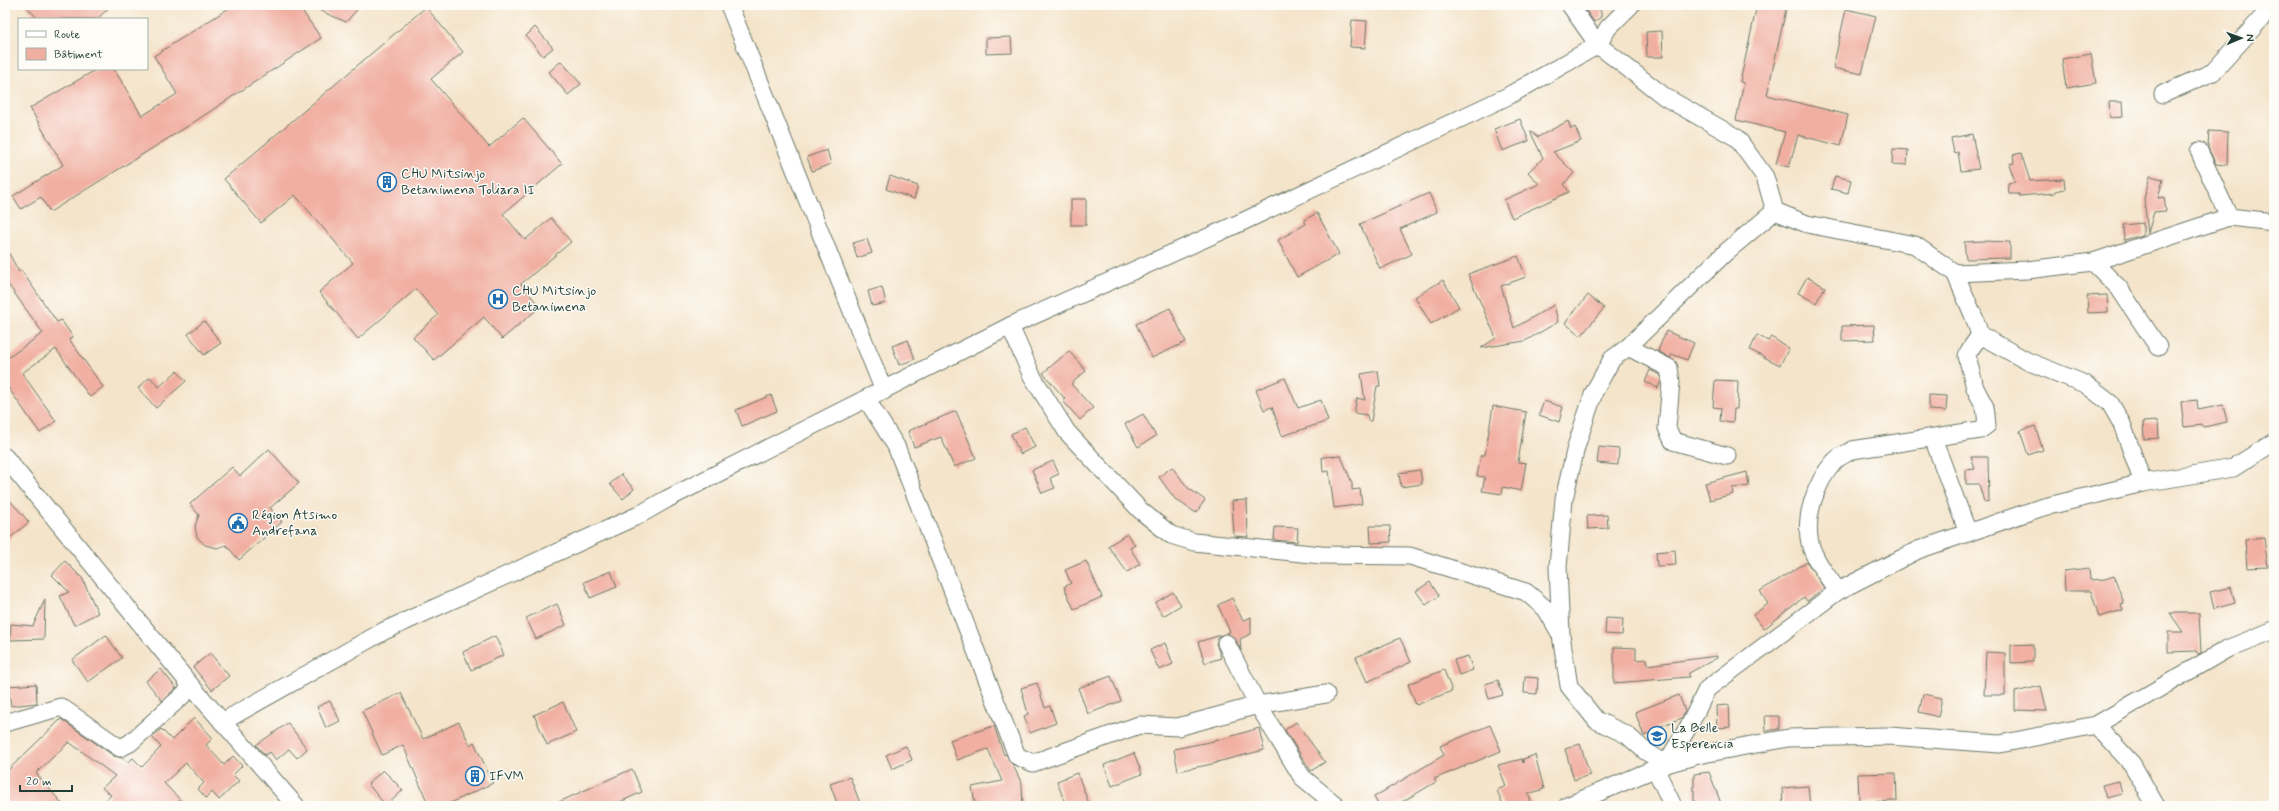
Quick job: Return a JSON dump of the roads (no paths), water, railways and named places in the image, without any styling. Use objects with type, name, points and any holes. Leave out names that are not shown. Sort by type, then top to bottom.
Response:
[{"type":"street","points":[[729,5],[884,391]]},
{"type":"street","points":[[1570,5],[1598,45],[1665,97],[1737,138],[1765,177],[1775,211]]},
{"type":"street","points":[[222,722],[384,631],[639,515],[667,499],[867,400],[1010,326],[1244,220],[1501,100],[1598,45],[1608,28],[1631,5]]},
{"type":"street","points":[[2163,94],[2213,72],[2269,10],[2274,12]]},
{"type":"street","points":[[2199,151],[2229,217]]},
{"type":"street","points":[[1775,211],[1807,224],[1915,245],[1955,273],[1980,335],[2027,361],[2085,384],[2110,403],[2122,424],[2143,483]]},
{"type":"street","points":[[1673,806],[1661,766],[1627,735],[1596,720],[1569,686],[1561,635],[1558,567],[1564,499],[1576,447],[1594,392],[1612,358],[1628,347],[1726,252],[1775,211]]},
{"type":"street","points":[[1955,273],[2027,270],[2093,262],[2229,217],[2274,222]]},
{"type":"street","points":[[2093,262],[2119,288],[2158,347]]},
{"type":"street","points":[[1010,326],[1032,376],[1066,432],[1140,510],[1172,535],[1194,542],[1321,555],[1410,556],[1526,592],[1546,609],[1561,635]]},
{"type":"street","points":[[1838,591],[1816,558],[1810,543],[1809,518],[1818,488],[1834,462],[1852,450],[1980,430],[1987,425],[1985,407],[1975,388],[1967,356],[1980,335]]},
{"type":"street","points":[[1628,347],[1668,368],[1671,382],[1667,428],[1673,441],[1727,456]]},
{"type":"street","points":[[867,400],[896,446],[1017,756],[1033,763],[1139,725],[1178,727],[1258,705],[1326,694]]},
{"type":"street","points":[[1933,438],[1968,532]]},
{"type":"street","points":[[1661,766],[1690,724],[1707,689],[1838,591],[1918,550],[1968,532],[2040,508],[2143,483],[2233,468],[2274,443]]},
{"type":"street","points":[[5,457],[192,687],[296,806]]},
{"type":"street","points":[[1566,806],[1661,766],[1698,755],[1788,738],[1889,736],[2000,744],[2096,725],[2227,649],[2274,630]]},
{"type":"street","points":[[1226,643],[1258,705],[1302,776],[1337,806]]},
{"type":"street","points":[[5,723],[61,707],[120,748],[130,743],[192,687]]},
{"type":"street","points":[[2096,725],[2132,764],[2156,806]]},
{"type":"place","name":"CHU Mitsinjo Betanimena Toliara II","points":[[387,182]]},
{"type":"place","name":"CHU Mitsinjo Betanimena","points":[[498,299]]},
{"type":"place","name":"Région Atsimo Andrefana","points":[[238,523]]},
{"type":"place","name":"La Belle Esperencia","points":[[1657,736]]},
{"type":"place","name":"IFVM","points":[[475,776]]}]
